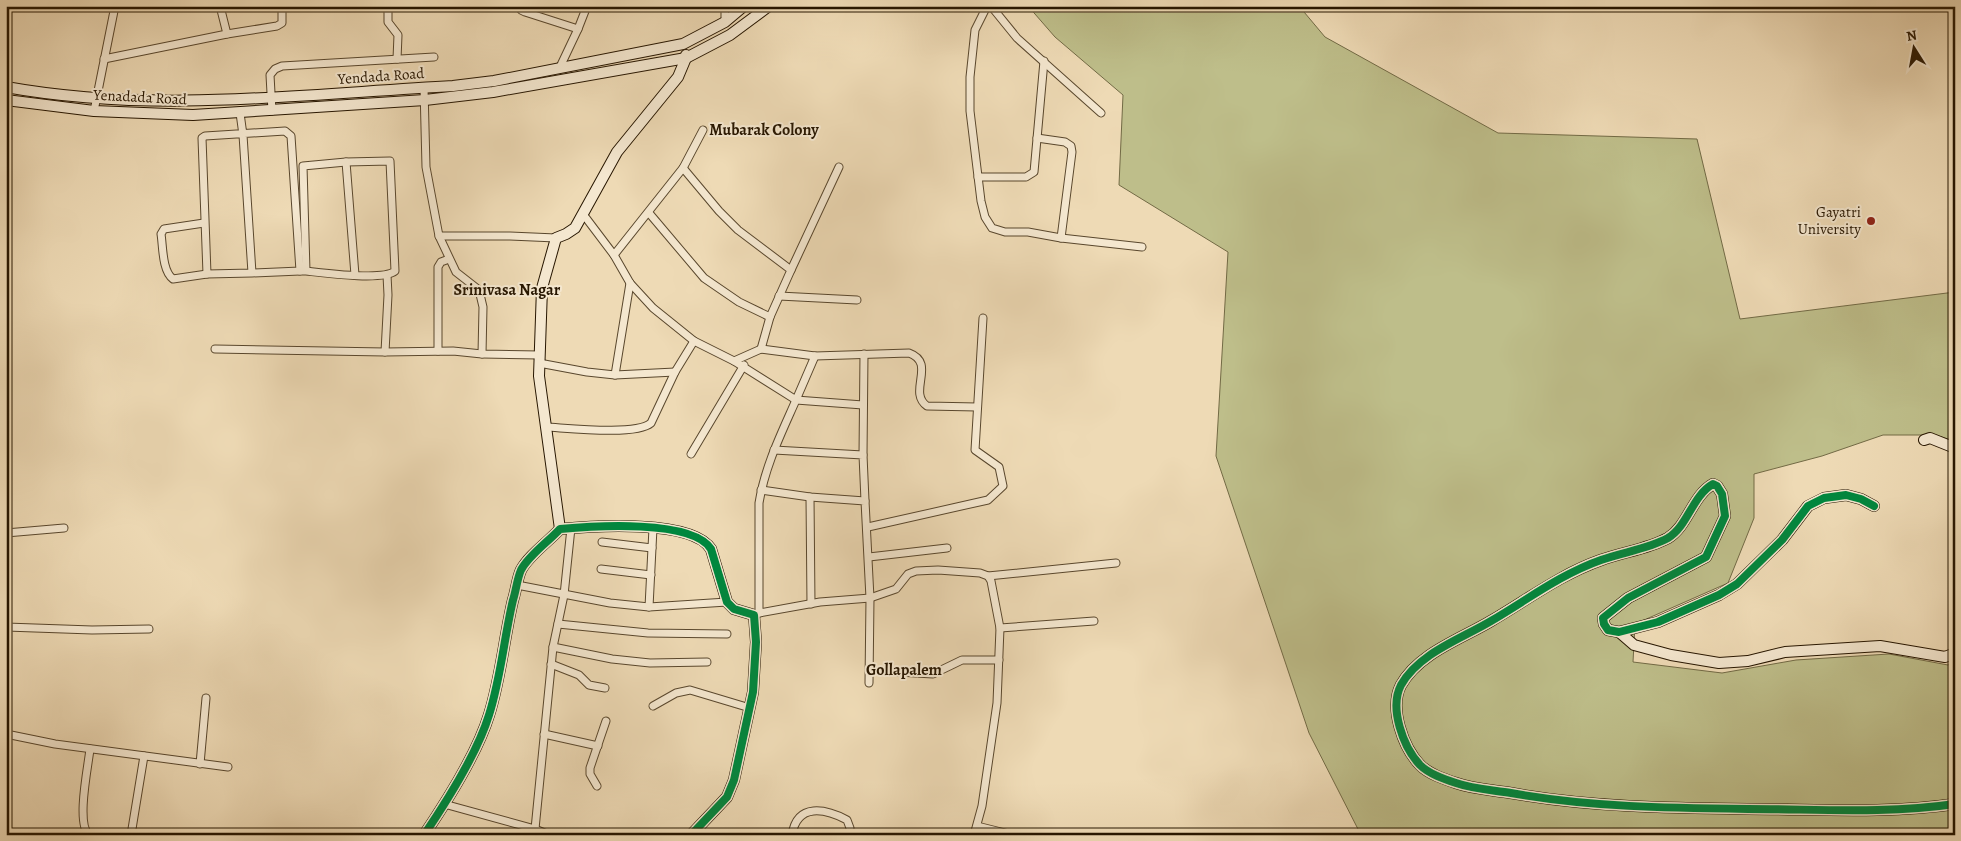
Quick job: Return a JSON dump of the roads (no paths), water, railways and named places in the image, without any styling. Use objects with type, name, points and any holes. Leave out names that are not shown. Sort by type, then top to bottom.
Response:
[{"type":"street","points":[[94,111],[115,6]]},
{"type":"street","points":[[220,6],[227,34]]},
{"type":"street","points":[[104,59],[227,34],[277,26],[282,23],[282,6]]},
{"type":"street","points":[[388,6],[388,22],[398,35],[397,59]]},
{"type":"street","points":[[520,6],[521,10],[525,12],[578,29]]},
{"type":"street","points":[[560,67],[587,6]]},
{"type":"street","points":[[724,22],[725,6]]},
{"type":"street","name":"Yendada Road","points":[[6,87],[96,99],[171,102],[271,98],[424,88],[494,81],[683,44],[724,22],[744,6]]},
{"type":"street","name":"Yendada Road","points":[[272,111],[336,104],[425,100],[493,92],[686,58],[730,35],[769,6]]},
{"type":"street","points":[[987,6],[975,30],[970,77],[970,111],[981,202],[985,217],[992,228],[1005,232],[1028,232],[1061,238],[1142,247]]},
{"type":"street","points":[[991,6],[1017,38],[1101,114]]},
{"type":"street","points":[[439,236],[556,238],[575,228],[617,152],[678,77],[686,58],[683,44]]},
{"type":"street","points":[[272,111],[270,75],[275,69],[282,66],[434,57]]},
{"type":"street","points":[[978,177],[1026,177],[1034,172],[1044,62]]},
{"type":"street","points":[[424,88],[426,167],[439,236],[456,272],[479,290],[482,298],[482,354]]},
{"type":"street","name":"Yenadada Road","points":[[6,100],[94,111],[192,115],[272,111]]},
{"type":"street","points":[[240,113],[252,273]]},
{"type":"street","points":[[614,255],[683,168],[703,130]]},
{"type":"street","points":[[207,274],[202,138],[205,136],[285,131],[292,136],[303,271]]},
{"type":"street","points":[[1037,138],[1065,142],[1071,146],[1072,152],[1061,238]]},
{"type":"street","points":[[204,223],[164,229],[161,234],[166,270],[173,279],[207,274],[303,271],[375,276],[387,275],[395,271],[396,265],[390,161],[346,162],[303,166],[303,271]]},
{"type":"street","points":[[346,162],[355,275]]},
{"type":"street","points":[[761,349],[770,317],[839,167]]},
{"type":"street","points":[[683,168],[719,211],[738,230],[791,270]]},
{"type":"street","points":[[649,213],[704,278],[739,302],[770,317]]},
{"type":"street","points":[[583,214],[614,255],[630,283],[653,308],[694,341],[744,365],[796,400],[863,405]]},
{"type":"street","points":[[535,829],[553,647],[564,595],[566,529],[546,427],[539,376],[542,288],[556,238]]},
{"type":"street","points":[[438,351],[438,266],[441,262],[449,259]]},
{"type":"street","points":[[385,352],[388,295],[387,275]]},
{"type":"street","points":[[615,375],[630,283]]},
{"type":"street","points":[[780,296],[857,300]]},
{"type":"street","points":[[868,527],[988,500],[1003,486],[999,467],[975,450],[983,318]]},
{"type":"street","points":[[546,427],[605,430],[647,426],[651,423],[674,372],[694,341]]},
{"type":"street","points":[[215,349],[438,351],[539,359],[587,372],[615,375],[674,372]]},
{"type":"street","points":[[734,360],[761,349],[815,356],[909,353],[917,356],[920,360],[922,368],[919,395],[922,402],[927,406],[977,407]]},
{"type":"street","points":[[864,354],[863,455],[869,556],[869,683]]},
{"type":"street","points":[[691,835],[722,804],[731,790],[750,708],[756,663],[761,490],[774,450],[815,356]]},
{"type":"street","points":[[691,454],[744,365]]},
{"type":"street","points":[[1924,440],[1930,438],[1955,448]]},
{"type":"street","points":[[774,450],[863,455]]},
{"type":"street","points":[[1874,506],[1846,495],[1824,498],[1808,506],[1798,517],[1791,531],[1737,584],[1719,595],[1658,622],[1619,632],[1608,630],[1604,624],[1604,618],[1628,598],[1706,557],[1725,516],[1722,494],[1717,486],[1713,484],[1697,498],[1689,514],[1670,536],[1643,548],[1600,560],[1555,580],[1491,622],[1459,638],[1420,663],[1401,686],[1397,698],[1399,728],[1412,754],[1420,765],[1430,772],[1458,784],[1547,799],[1590,804],[1854,811],[1921,808],[1955,804]]},
{"type":"street","points":[[761,490],[865,501]]},
{"type":"street","points":[[810,496],[811,604]]},
{"type":"street","points":[[424,835],[444,804],[479,740],[489,716],[501,670],[510,613],[520,571],[527,562],[566,529],[623,526],[653,528],[699,537],[707,542],[711,549],[727,602],[734,609],[756,614],[811,604],[870,598],[896,589],[908,574],[916,571],[938,570],[980,573],[988,576],[1116,562]]},
{"type":"street","points":[[6,533],[64,528]]},
{"type":"street","points":[[649,607],[653,528]]},
{"type":"street","points":[[602,542],[652,548]]},
{"type":"street","points":[[869,556],[947,548]]},
{"type":"street","points":[[601,569],[651,575]]},
{"type":"street","points":[[974,835],[982,806],[997,703],[1000,628],[991,581],[988,576]]},
{"type":"street","points":[[517,585],[610,603],[649,607],[727,602]]},
{"type":"street","points":[[1000,628],[1094,621]]},
{"type":"street","points":[[558,624],[643,633],[727,634]]},
{"type":"street","points":[[6,627],[74,630],[149,629]]},
{"type":"street","points":[[1619,632],[1634,645],[1671,655],[1719,663],[1748,661],[1785,652],[1880,646],[1945,657],[1955,653]]},
{"type":"street","points":[[553,647],[634,662],[707,662]]},
{"type":"street","points":[[898,672],[933,674],[962,660],[999,660]]},
{"type":"street","points":[[551,664],[579,675],[589,685],[605,688]]},
{"type":"street","points":[[653,706],[676,693],[690,690],[750,708]]},
{"type":"street","points":[[200,764],[206,698]]},
{"type":"street","points":[[597,786],[590,774],[590,768],[606,721]]},
{"type":"street","points":[[6,734],[90,749],[228,767]]},
{"type":"street","points":[[544,734],[598,746]]},
{"type":"street","points":[[89,835],[85,832],[82,819],[90,749]]},
{"type":"street","points":[[131,835],[144,756]]},
{"type":"street","points":[[444,804],[535,829],[549,835]]},
{"type":"street","points":[[792,835],[797,822],[803,815],[812,810],[826,811],[847,820],[850,835]]},
{"type":"street","points":[[977,826],[1013,835]]},
{"type":"place","name":"Gayatri University","points":[[1871,221]]},
{"type":"district","name":"Mubarak Colony","points":[[764,130]]},
{"type":"district","name":"Srinivasa Nagar","points":[[507,290]]},
{"type":"district","name":"Gollapalem","points":[[904,670]]}]
